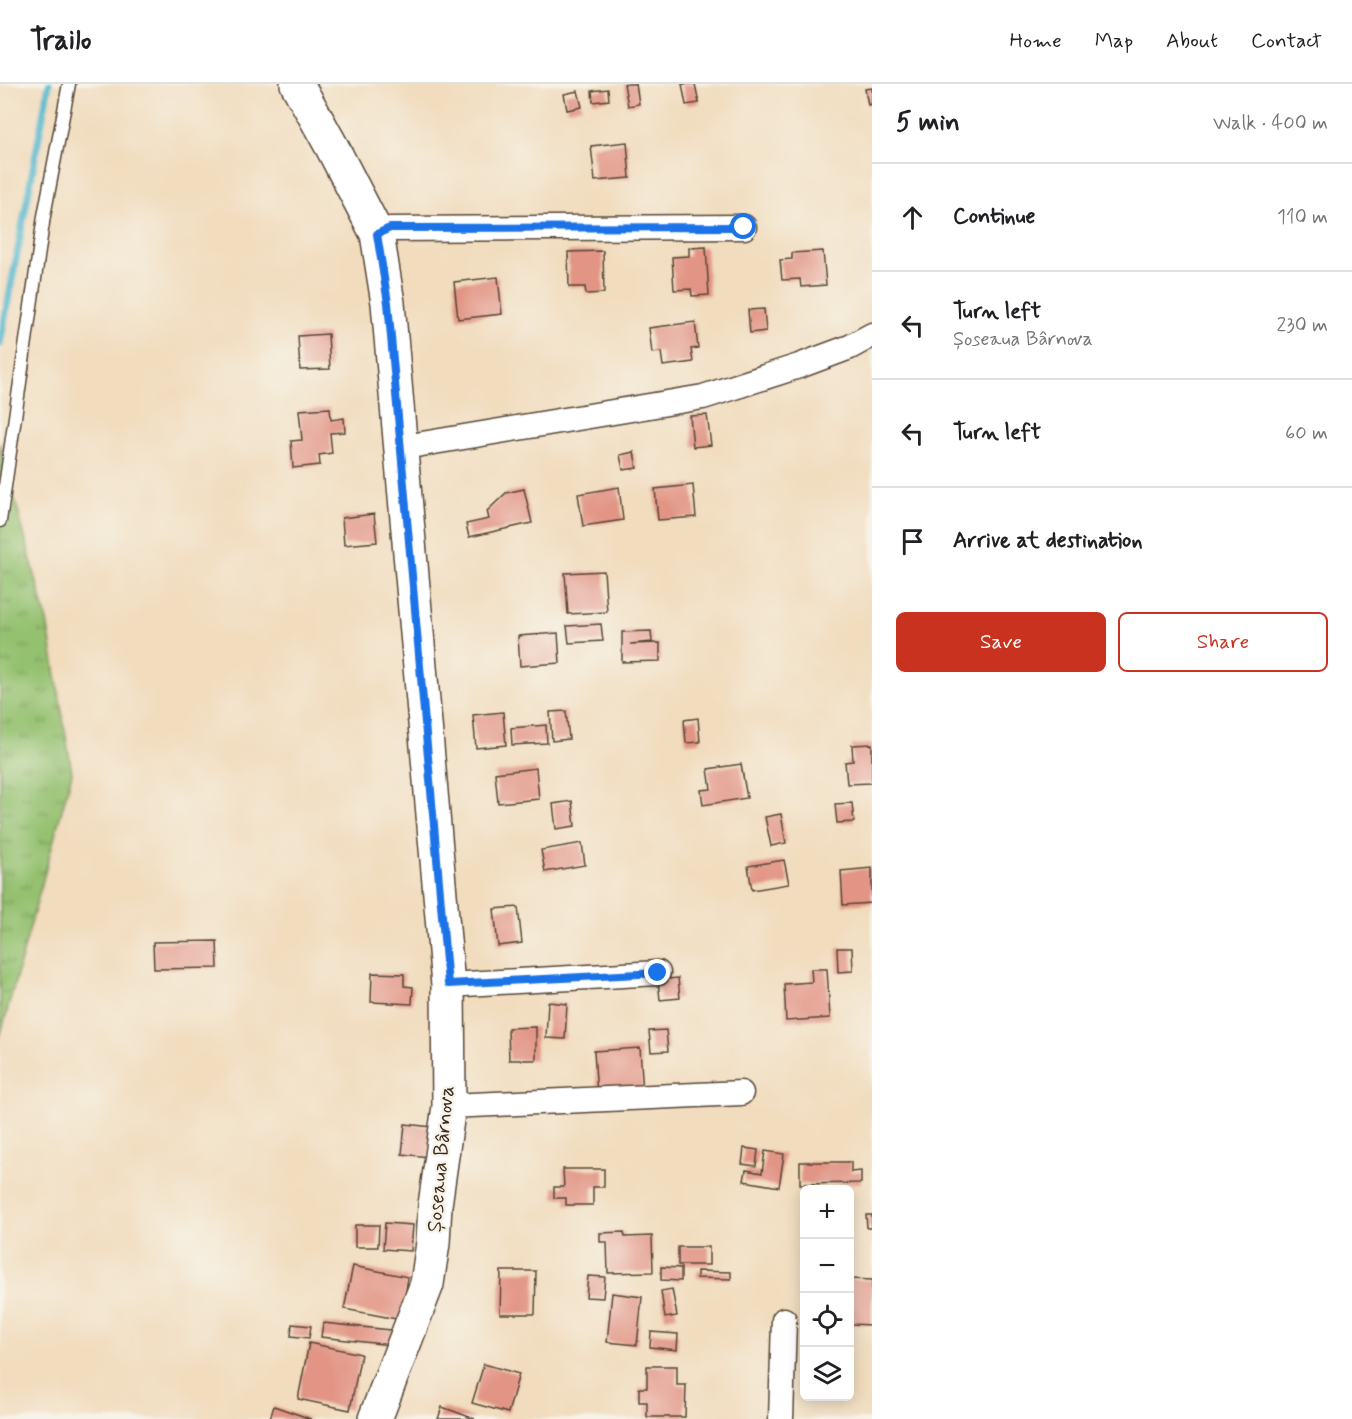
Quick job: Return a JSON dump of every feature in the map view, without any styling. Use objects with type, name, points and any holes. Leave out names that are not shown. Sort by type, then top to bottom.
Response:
[{"type":"main road","name":"Șoseaua Bârnova","points":[[297,84],[377,234],[388,303],[448,984],[449,1106],[427,1284],[375,1419]]},
{"type":"street","points":[[377,234],[390,228],[744,227]]},
{"type":"street","points":[[400,445],[416,445],[703,397],[799,366],[850,347],[872,335]]},
{"type":"street","points":[[448,984],[658,973]]},
{"type":"street","points":[[449,1106],[741,1093]]},
{"type":"street","points":[[782,1419],[784,1320]]},
{"type":"lane","points":[[0,521],[44,216],[69,84]]},
{"type":"green space","points":[[0,443],[47,621],[72,773],[0,1037]]},
{"type":"building","points":[[624,84],[636,84],[639,104],[628,106]]},
{"type":"building","points":[[682,84],[695,84],[699,103],[686,105]]},
{"type":"building","points":[[872,88],[872,104],[868,105],[865,89]]},
{"type":"building","points":[[608,89],[609,100],[593,102],[592,91]]},
{"type":"building","points":[[578,91],[582,107],[567,110],[564,94]]},
{"type":"building","points":[[627,142],[630,178],[595,181],[591,146]]},
{"type":"building","points":[[706,247],[709,295],[692,296],[691,289],[674,290],[672,257],[689,256],[689,248]]},
{"type":"building","points":[[603,251],[604,293],[586,294],[585,287],[569,287],[568,252]]},
{"type":"building","points":[[823,251],[826,285],[801,287],[800,279],[782,280],[780,260],[792,259],[792,253]]},
{"type":"building","points":[[498,277],[502,314],[458,319],[454,282]]},
{"type":"building","points":[[764,309],[766,331],[750,333],[748,310]]},
{"type":"building","points":[[695,322],[698,348],[691,349],[693,362],[663,366],[661,352],[652,353],[649,328]]},
{"type":"building","points":[[328,334],[330,369],[300,370],[298,336]]},
{"type":"building","points":[[330,408],[331,420],[344,418],[345,432],[330,433],[332,453],[319,455],[320,465],[293,468],[291,441],[302,440],[299,410]]},
{"type":"building","points":[[707,415],[711,445],[693,447],[690,416]]},
{"type":"building","points":[[634,452],[637,468],[623,470],[620,455]]},
{"type":"building","points":[[693,485],[696,517],[658,520],[655,489]]},
{"type":"building","points":[[619,487],[623,520],[583,526],[578,494]]},
{"type":"building","points":[[524,489],[532,523],[469,537],[466,524],[489,519],[487,511],[506,493]]},
{"type":"building","points":[[374,514],[377,542],[344,545],[342,518]]},
{"type":"building","points":[[604,571],[607,612],[568,614],[565,573]]},
{"type":"building","points":[[601,624],[603,641],[569,643],[567,626]]},
{"type":"building","points":[[651,631],[652,642],[630,644],[660,643],[660,661],[622,662],[622,632]]},
{"type":"building","points":[[558,633],[560,663],[520,666],[518,636]]},
{"type":"building","points":[[566,711],[569,739],[552,741],[550,712]]},
{"type":"building","points":[[503,712],[506,745],[476,748],[473,715]]},
{"type":"building","points":[[698,718],[700,742],[686,743],[684,720]]},
{"type":"building","points":[[546,725],[547,743],[512,745],[511,728]]},
{"type":"building","points":[[872,744],[872,783],[847,784],[845,762],[853,761],[852,745]]},
{"type":"building","points":[[741,764],[747,798],[703,805],[701,790],[711,789],[708,769]]},
{"type":"building","points":[[536,768],[539,799],[498,803],[495,773]]},
{"type":"building","points":[[572,801],[575,826],[556,829],[553,804]]},
{"type":"building","points":[[852,803],[854,822],[837,823],[835,804]]},
{"type":"building","points":[[781,814],[786,843],[771,846],[765,817]]},
{"type":"building","points":[[582,843],[585,865],[545,872],[541,850]]},
{"type":"building","points":[[784,860],[789,884],[752,890],[748,866]]},
{"type":"building","points":[[872,868],[872,903],[843,905],[841,871]]},
{"type":"building","points":[[518,907],[522,943],[498,946],[494,909]]},
{"type":"building","points":[[217,941],[218,968],[154,969],[153,942]]},
{"type":"building","points":[[837,948],[852,948],[853,971],[838,972]]},
{"type":"building","points":[[811,969],[827,969],[830,1018],[786,1021],[784,984],[812,982]]},
{"type":"building","points":[[372,973],[404,974],[404,986],[413,987],[412,1004],[371,1002]]},
{"type":"building","points":[[678,978],[680,998],[660,1000],[658,980]]},
{"type":"building","points":[[548,1002],[567,1004],[565,1039],[546,1038]]},
{"type":"building","points":[[536,1027],[536,1060],[509,1060],[508,1028]]},
{"type":"building","points":[[666,1030],[668,1051],[651,1052],[649,1031]]},
{"type":"building","points":[[640,1048],[643,1092],[597,1095],[594,1051]]},
{"type":"building","points":[[405,1124],[432,1127],[429,1157],[402,1154]]},
{"type":"building","points":[[744,1148],[758,1150],[756,1166],[742,1164]]},
{"type":"building","points":[[765,1151],[784,1154],[779,1187],[744,1181],[746,1170],[762,1173]]},
{"type":"building","points":[[800,1162],[851,1162],[851,1172],[861,1171],[861,1183],[800,1184]]},
{"type":"building","points":[[563,1169],[604,1169],[604,1187],[593,1187],[593,1205],[566,1205],[566,1198],[554,1198],[554,1187],[564,1187]]},
{"type":"building","points":[[866,1215],[872,1215],[872,1228],[867,1228]]},
{"type":"building","points":[[385,1223],[413,1225],[411,1251],[383,1249]]},
{"type":"building","points":[[355,1225],[379,1225],[378,1247],[355,1247]]},
{"type":"building","points":[[624,1232],[625,1237],[652,1236],[653,1272],[608,1273],[607,1242],[600,1242],[600,1233]]},
{"type":"building","points":[[678,1247],[709,1247],[709,1265],[678,1265]]},
{"type":"building","points":[[353,1266],[408,1277],[405,1297],[407,1321],[344,1309]]},
{"type":"building","points":[[661,1267],[681,1268],[681,1281],[661,1280]]},
{"type":"building","points":[[501,1271],[536,1271],[535,1314],[500,1314]]},
{"type":"building","points":[[697,1271],[731,1272],[731,1279],[697,1278]]},
{"type":"building","points":[[588,1276],[605,1277],[603,1298],[586,1297]]},
{"type":"building","points":[[854,1279],[872,1280],[872,1325],[854,1324]]},
{"type":"building","points":[[672,1289],[677,1316],[665,1318],[661,1291]]},
{"type":"building","points":[[612,1293],[642,1297],[637,1345],[607,1342]]},
{"type":"building","points":[[323,1323],[400,1331],[399,1346],[321,1337]]},
{"type":"building","points":[[292,1324],[311,1326],[309,1338],[291,1336]]},
{"type":"building","points":[[651,1332],[678,1334],[677,1350],[650,1347]]},
{"type":"building","points":[[309,1343],[361,1354],[350,1410],[298,1399]]},
{"type":"building","points":[[484,1364],[519,1374],[508,1413],[472,1403]]},
{"type":"building","points":[[647,1366],[677,1366],[677,1385],[686,1385],[685,1417],[647,1417],[647,1402],[639,1402],[639,1388],[647,1388]]},
{"type":"building","points":[[274,1406],[311,1419],[270,1419]]},
{"type":"building","points":[[442,1407],[475,1419],[438,1419]]},
{"type":"waterway","points":[[0,344],[49,84]]},
{"type":"route","points":[[658,973],[448,984],[388,303],[377,234],[390,228],[744,227]]}]
